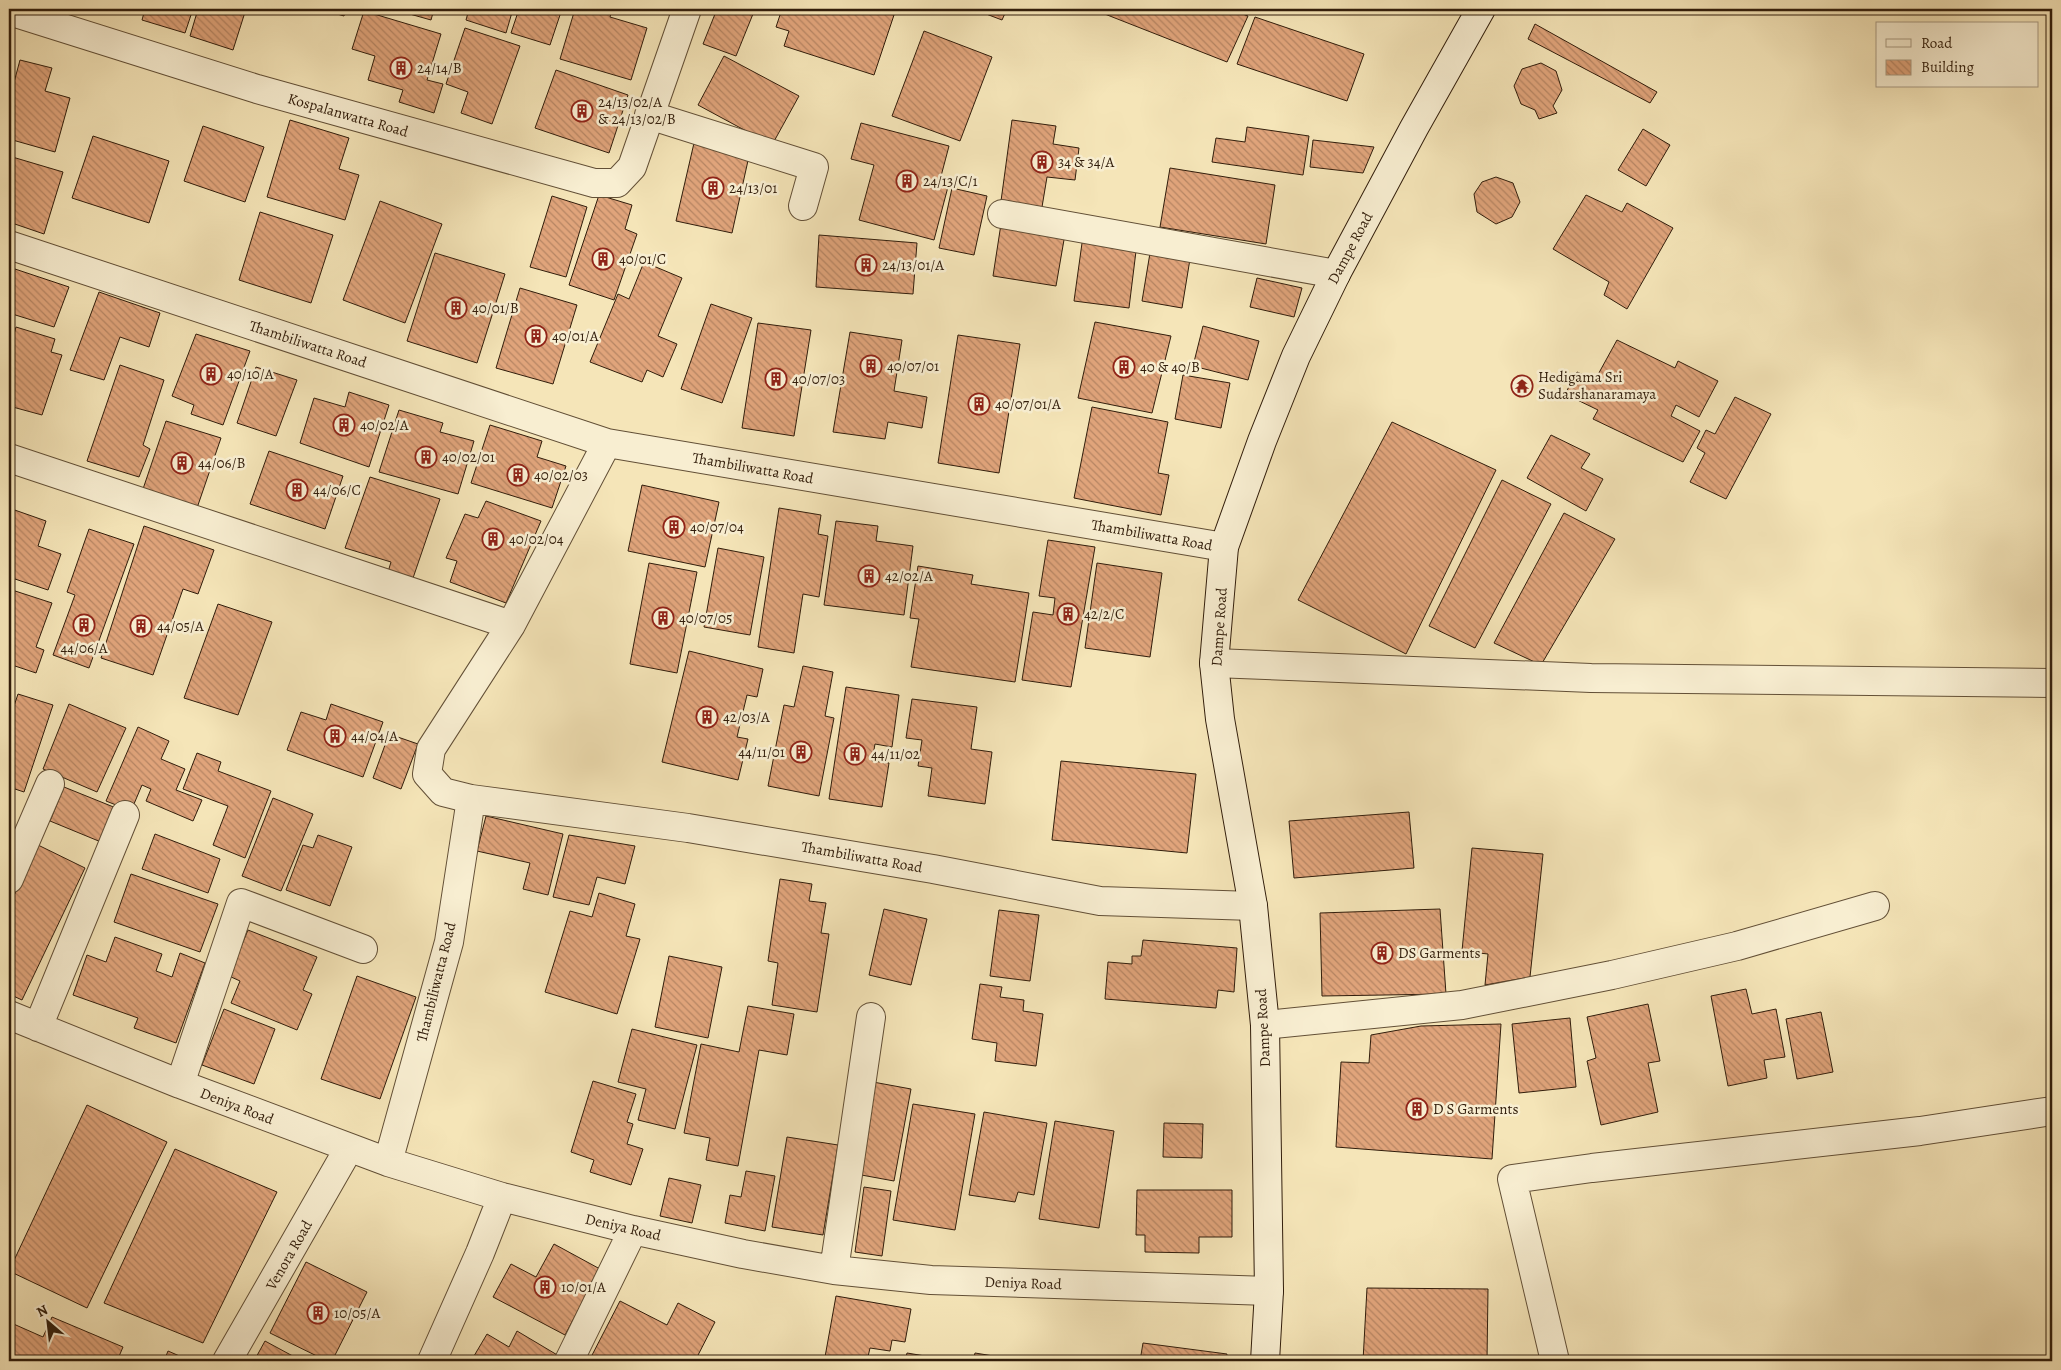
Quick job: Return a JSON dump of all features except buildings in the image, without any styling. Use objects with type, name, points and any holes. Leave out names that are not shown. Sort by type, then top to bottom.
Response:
[{"type":"street","name":"Kospalanwatta Road","points":[[9,11],[257,90],[594,183],[617,183],[632,167],[687,9]]},
{"type":"street","name":"Dampe Road","points":[[1265,1361],[1269,1291],[1265,1025],[1253,906],[1220,719],[1214,663],[1224,547],[1262,441],[1296,356],[1336,274],[1414,128],[1481,9]]},
{"type":"street","points":[[649,115],[814,167],[803,206]]},
{"type":"street","points":[[1002,214],[1336,274]]},
{"type":"street","name":"Thambiliwatta Road","points":[[9,245],[607,443],[1224,547]]},
{"type":"street","name":"Thambiliwatta Road","points":[[607,443],[511,624],[431,749],[427,774],[443,792],[471,799],[688,828],[923,868],[1100,901],[1253,906]]},
{"type":"street","points":[[9,458],[511,624]]},
{"type":"street","points":[[1214,663],[1591,678],[2052,683]]},
{"type":"street","points":[[9,879],[50,784]]},
{"type":"street","name":"Thambiliwatta Road","points":[[388,1162],[449,942],[471,799]]},
{"type":"street","points":[[38,1027],[125,815]]},
{"type":"street","points":[[180,1084],[241,903],[363,949]]},
{"type":"street","points":[[1265,1025],[1462,1005],[1612,975],[1737,946],[1875,906]]},
{"type":"street","name":"Deniya Road","points":[[9,1015],[180,1084],[388,1162],[502,1197],[633,1230],[743,1254],[834,1270],[931,1280],[1269,1291]]},
{"type":"street","points":[[834,1270],[871,1017]]},
{"type":"street","points":[[1555,1361],[1512,1180],[1592,1168],[1920,1131],[2052,1111]]},
{"type":"street","name":"Venora Road","points":[[227,1361],[350,1148]]},
{"type":"street","points":[[432,1361],[480,1253],[502,1197]]},
{"type":"street","points":[[569,1361],[633,1230]]},
{"type":"place","name":"24/14/B","points":[[401,68]]},
{"type":"place","name":"24/13/02/A & 24/13/02/B","points":[[582,111]]},
{"type":"place","name":"34 & 34/A","points":[[1042,162]]},
{"type":"place","name":"24/13/C/1","points":[[907,181]]},
{"type":"place","name":"24/13/01","points":[[713,188]]},
{"type":"place","name":"40/01/C","points":[[603,259]]},
{"type":"place","name":"24/13/01/A","points":[[866,265]]},
{"type":"place","name":"40/01/B","points":[[456,308]]},
{"type":"place","name":"40/01/A","points":[[536,336]]},
{"type":"place","name":"40/07/01","points":[[871,366]]},
{"type":"place","name":"40 & 40/B","points":[[1124,367]]},
{"type":"place","name":"40/10/A","points":[[211,374]]},
{"type":"place","name":"40/07/03","points":[[776,379]]},
{"type":"place","name":"Hedigama Sri Sudarshanaramaya","points":[[1522,386]]},
{"type":"place","name":"40/07/01/A","points":[[979,404]]},
{"type":"place","name":"40/02/A","points":[[344,425]]},
{"type":"place","name":"40/02/01","points":[[426,457]]},
{"type":"place","name":"44/06/B","points":[[182,463]]},
{"type":"place","name":"40/02/03","points":[[518,475]]},
{"type":"place","name":"44/06/C","points":[[297,490]]},
{"type":"place","name":"40/07/04","points":[[674,527]]},
{"type":"place","name":"40/02/04","points":[[493,539]]},
{"type":"place","name":"42/02/A","points":[[869,576]]},
{"type":"place","name":"42/2/C","points":[[1068,614]]},
{"type":"place","name":"40/07/05","points":[[663,618]]},
{"type":"place","name":"44/06/A","points":[[84,625]]},
{"type":"place","name":"44/05/A","points":[[141,626]]},
{"type":"place","name":"42/03/A","points":[[707,717]]},
{"type":"place","name":"44/04/A","points":[[335,736]]},
{"type":"place","name":"44/11/01","points":[[801,752]]},
{"type":"place","name":"44/11/02","points":[[855,754]]},
{"type":"place","name":"DS Garments","points":[[1382,953]]},
{"type":"place","name":"D S Garments","points":[[1417,1109]]},
{"type":"place","name":"10/01/A","points":[[545,1287]]},
{"type":"place","name":"10/05/A","points":[[318,1313]]}]
